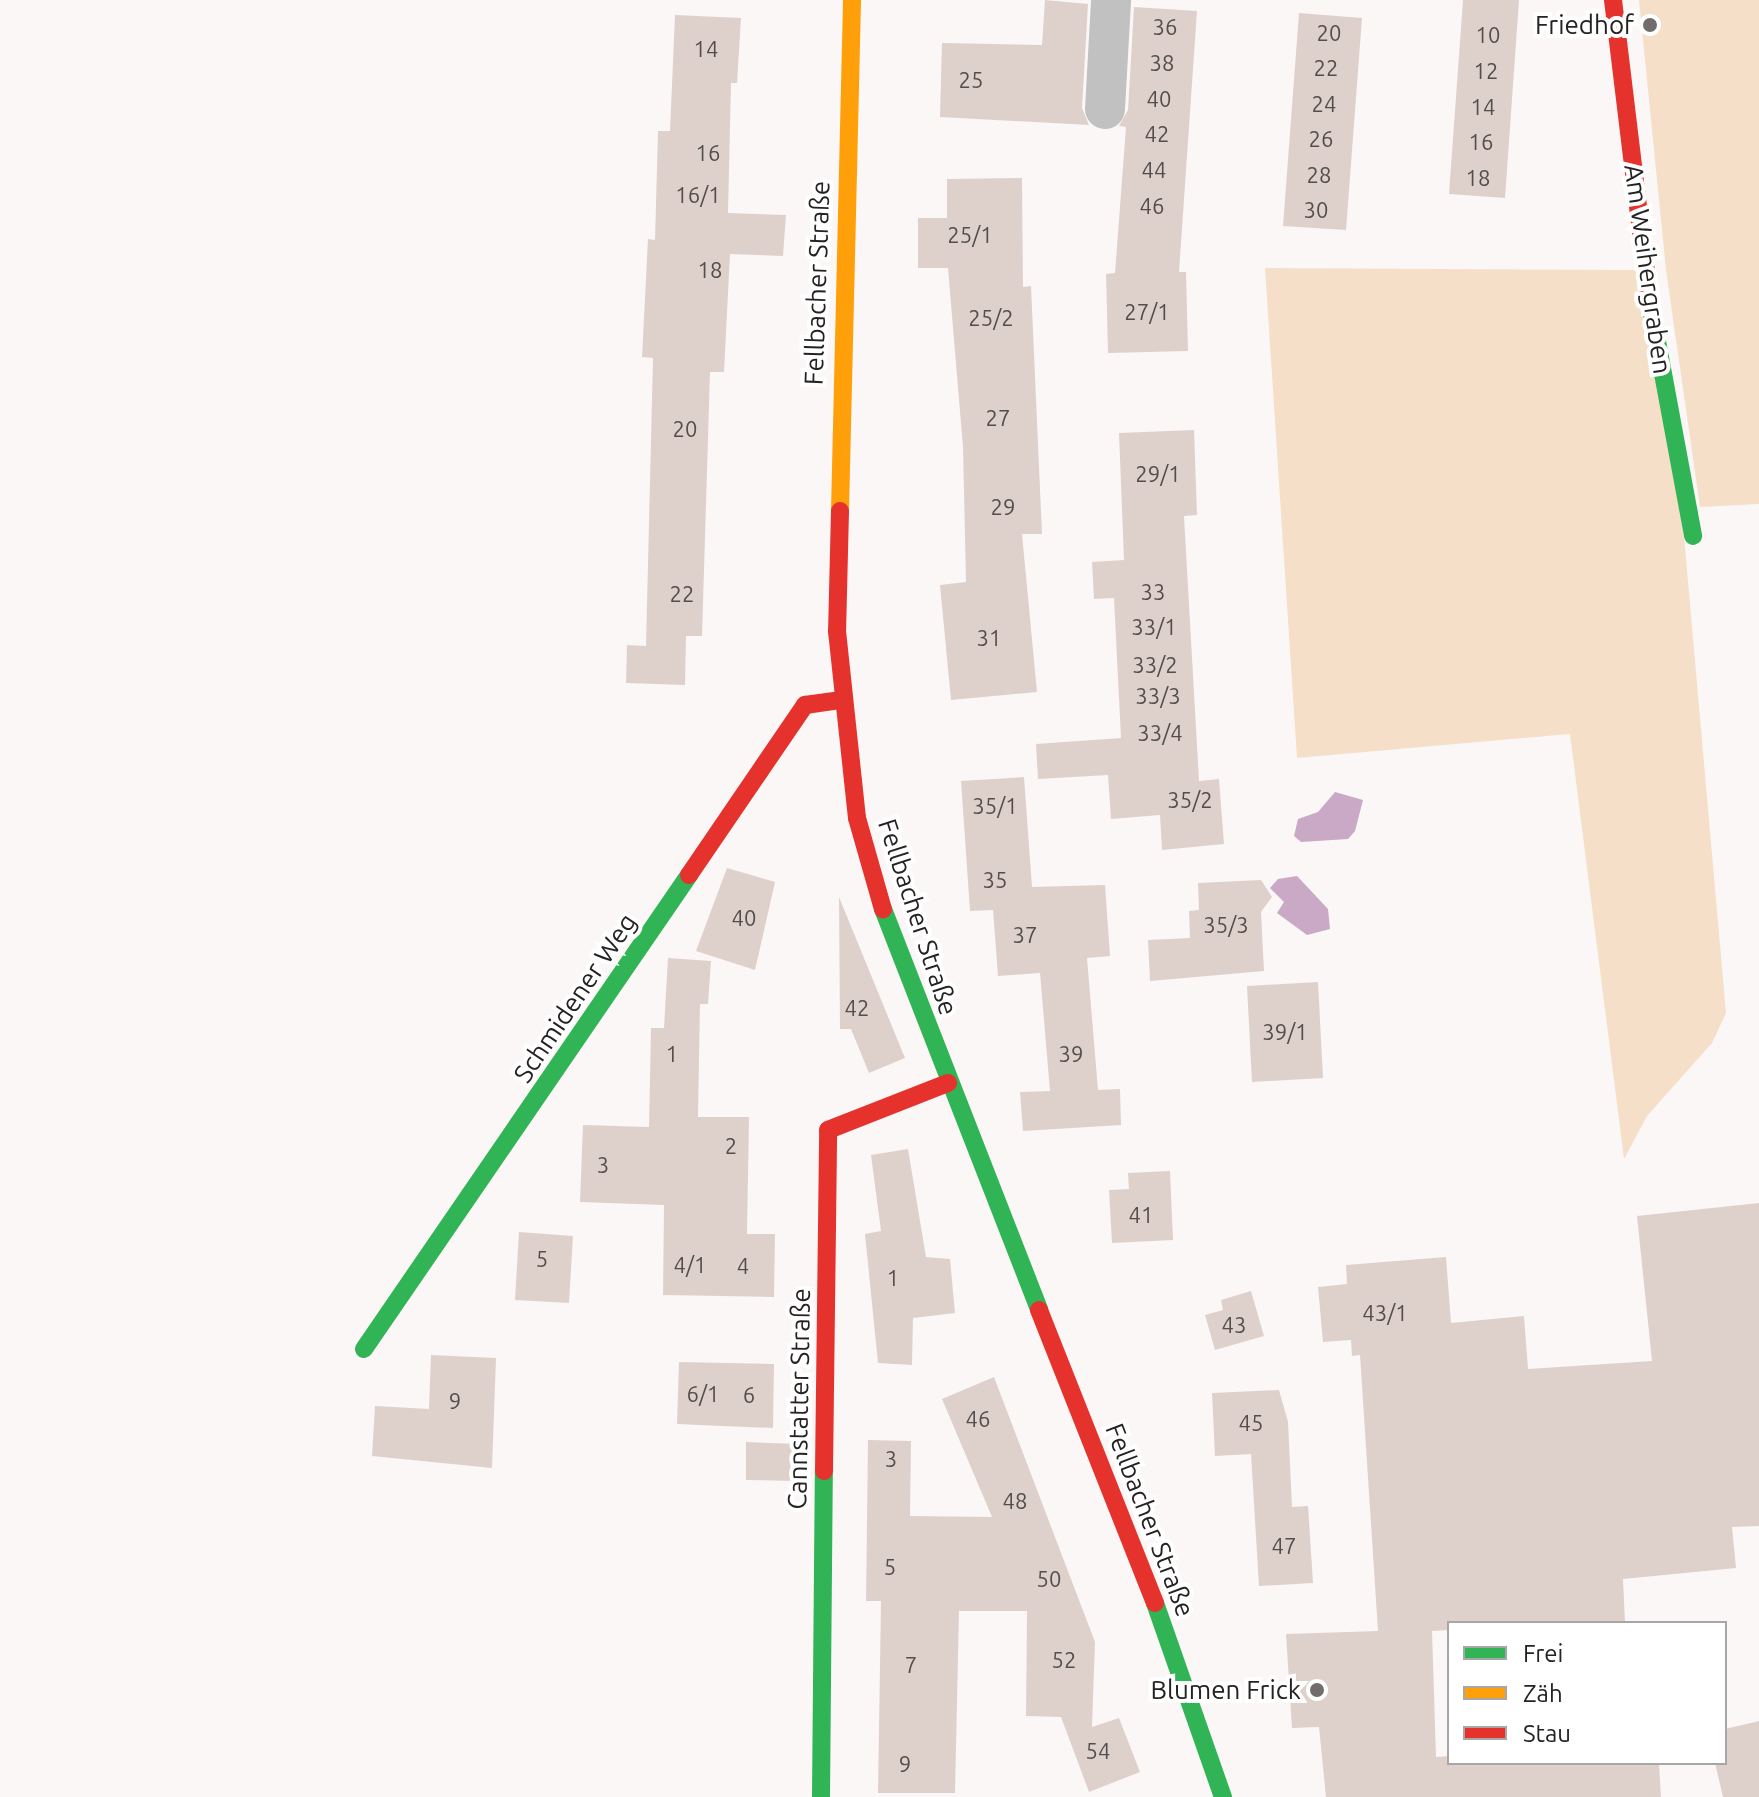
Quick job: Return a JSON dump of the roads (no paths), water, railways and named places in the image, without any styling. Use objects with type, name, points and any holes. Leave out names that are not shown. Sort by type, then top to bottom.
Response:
[{"type":"street","name":"Fellbacher Straße","points":[[852,0],[839,373],[842,700],[857,818],[890,934],[1186,1682],[1223,1797]]},
{"type":"street","points":[[1105,109],[1111,0]]},
{"type":"street","name":"Am Weihergraben","points":[[1613,0],[1652,327],[1693,536]]},
{"type":"street","name":"Schmidener Weg","points":[[364,1349],[805,705],[842,700]]},
{"type":"street","name":"Cannstatter Straße","points":[[821,1797],[828,1130],[948,1083]]},
{"type":"place","name":"Friedhof","points":[[1650,25]]},
{"type":"place","name":"Blumen Frick","points":[[1317,1690]]}]
